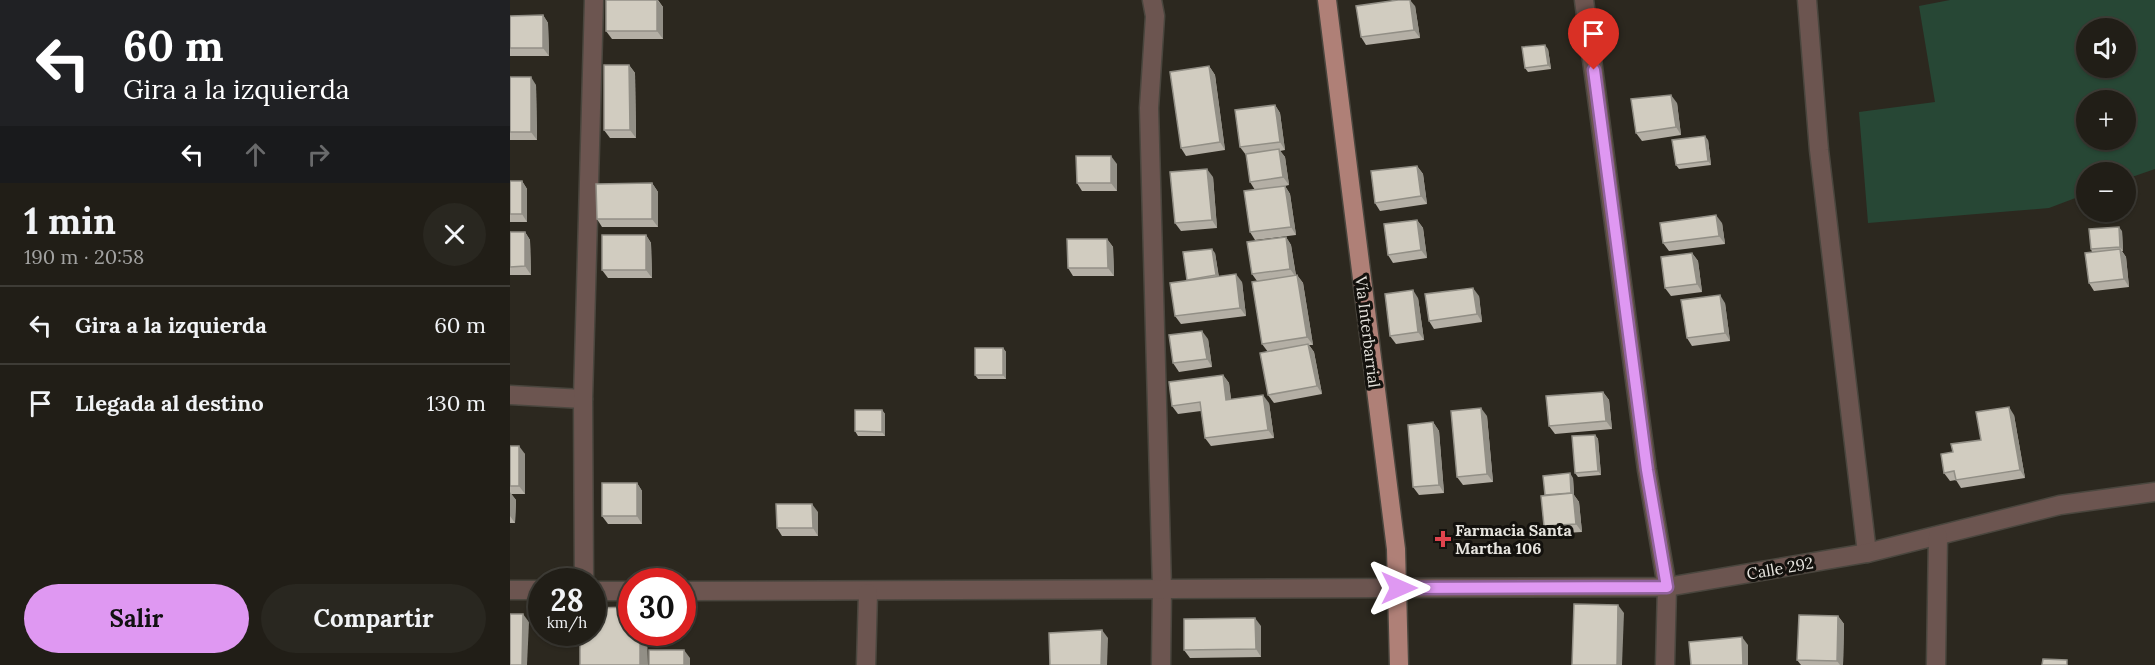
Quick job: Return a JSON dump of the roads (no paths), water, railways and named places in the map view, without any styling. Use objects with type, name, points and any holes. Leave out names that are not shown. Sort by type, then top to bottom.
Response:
[{"type":"main road","name":"Vía Interbarrial","points":[[1327,0],[1399,588],[1399,665]]},
{"type":"street","points":[[584,568],[583,399],[594,0]]},
{"type":"street","points":[[1152,0],[1155,16],[1149,108],[1162,589],[1161,665]]},
{"type":"street","points":[[1584,0],[1645,458],[1667,587],[1665,665]]},
{"type":"street","points":[[1807,0],[1819,150],[1867,553]]},
{"type":"street","points":[[510,394],[583,399]]},
{"type":"street","name":"Calle 292","points":[[696,591],[868,593],[1667,587],[1867,553],[2060,505],[2155,492]]},
{"type":"street","points":[[1936,665],[1938,536]]},
{"type":"street","points":[[510,590],[528,590]]},
{"type":"street","points":[[866,665],[868,593]]},
{"type":"place","name":"Farmacia Santa Martha 106","points":[[1443,539]]}]
